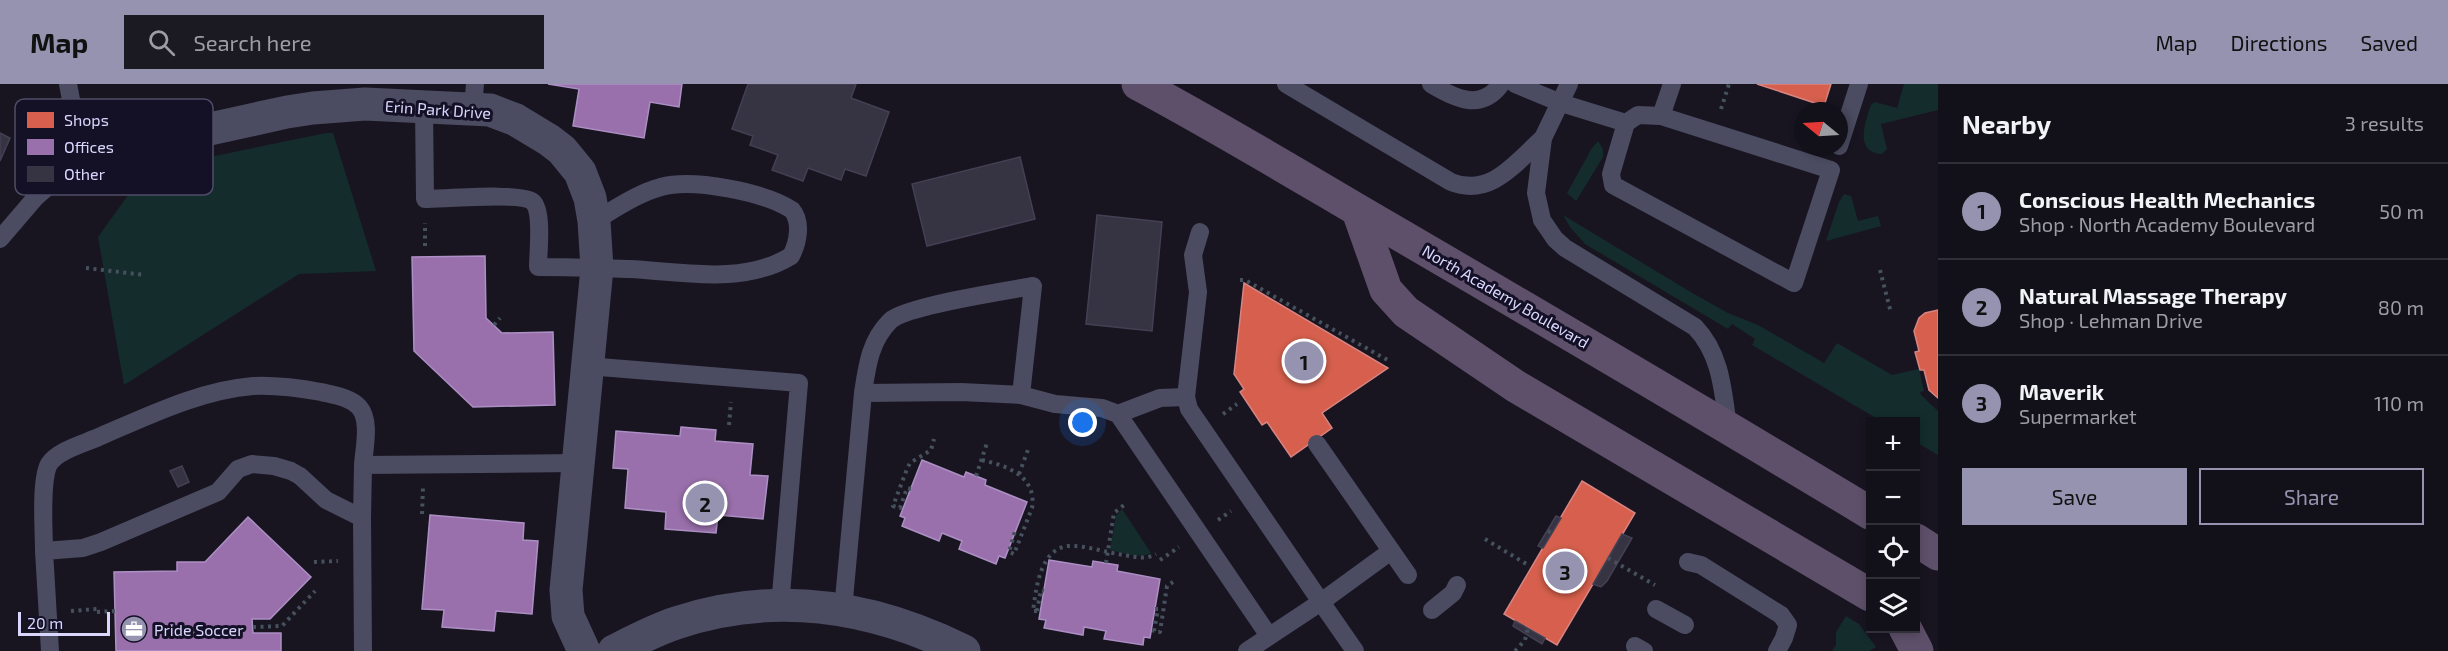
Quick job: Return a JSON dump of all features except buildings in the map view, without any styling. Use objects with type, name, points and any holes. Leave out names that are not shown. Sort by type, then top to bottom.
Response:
[{"type":"highway","name":"North Academy Boulevard","points":[[1138,84],[1254,148],[1866,511]]},
{"type":"highway","points":[[1358,210],[1386,290],[1406,312],[1517,387],[1866,593]]},
{"type":"highway","points":[[1920,543],[1938,554]]},
{"type":"highway","points":[[1908,633],[1917,651]]},
{"type":"street","name":"Erin Park Drive","points":[[213,128],[286,112],[364,104],[424,105],[474,96],[490,110],[516,120],[562,150],[575,166],[586,184],[594,221],[597,268],[566,604],[584,651]]},
{"type":"street","points":[[614,651],[677,623],[737,609],[780,606],[843,610],[896,622],[964,651]]},
{"type":"lane","points":[[68,84],[71,99]]},
{"type":"lane","points":[[1286,84],[1451,182],[1465,186],[1482,186],[1497,179],[1543,138]]},
{"type":"lane","points":[[1431,84],[1458,99],[1473,101],[1486,97],[1501,84]]},
{"type":"lane","points":[[1515,84],[1561,103],[1626,123]]},
{"type":"lane","points":[[1569,84],[1543,138],[1536,193],[1538,211],[1555,239],[1576,256],[1695,327],[1703,335],[1713,353],[1720,376],[1728,427]]},
{"type":"lane","points":[[1661,116],[1672,84]]},
{"type":"lane","points":[[1848,118],[1859,84]]},
{"type":"lane","points":[[424,105],[425,199],[513,196],[533,202],[538,216],[538,267],[721,274],[746,272],[791,256],[796,244],[798,226],[796,215],[792,210],[758,195],[707,186],[683,185],[654,189],[594,221]]},
{"type":"lane","points":[[1831,170],[1661,116],[1638,116],[1626,123],[1611,174],[1613,184],[1794,283],[1836,156]]},
{"type":"lane","points":[[0,239],[38,195]]},
{"type":"lane","points":[[1200,232],[1193,255],[1198,291],[1186,398],[1189,409],[1355,651]]},
{"type":"lane","points":[[843,610],[863,393],[869,354],[881,331],[892,318],[967,298],[1033,286],[1021,395]]},
{"type":"lane","points":[[587,366],[799,383],[780,606]]},
{"type":"lane","points":[[50,651],[44,551],[45,489],[47,470],[53,460],[133,422],[203,397],[252,386],[274,386],[310,390],[344,398],[360,408],[365,419],[362,518],[363,651]]},
{"type":"lane","points":[[863,393],[961,392],[1021,395],[1055,404],[1102,408],[1118,414],[1269,636]]},
{"type":"lane","points":[[1118,414],[1160,398],[1186,398]]},
{"type":"lane","points":[[1317,444],[1408,575]]},
{"type":"lane","points":[[363,465],[578,463]]},
{"type":"lane","points":[[44,551],[83,548],[101,542],[218,492],[238,469],[252,464],[274,466],[291,471],[300,476],[326,500],[362,518]]},
{"type":"lane","points":[[1247,651],[1321,602],[1391,551]]},
{"type":"lane","points":[[1688,562],[1698,563],[1781,615],[1788,625],[1785,638],[1777,651]]},
{"type":"lane","points":[[1432,610],[1453,593],[1457,585]]},
{"type":"lane","points":[[1656,609],[1685,625]]},
{"type":"path","points":[[86,268],[145,275]]},
{"type":"path","points":[[1880,270],[1891,313]]},
{"type":"path","points":[[1240,280],[1245,280],[1390,362]]},
{"type":"path","points":[[494,325],[500,318]]},
{"type":"path","points":[[911,489],[907,488],[900,508],[893,506],[910,464],[931,450],[934,439]]},
{"type":"path","points":[[976,476],[987,443]]},
{"type":"path","points":[[1019,474],[1029,447]]},
{"type":"path","points":[[982,459],[1007,467],[1028,483],[1033,501],[1014,554],[1009,552],[1015,531]]},
{"type":"path","points":[[1106,563],[1114,513],[1124,505]]},
{"type":"path","points":[[1485,539],[1528,565]]},
{"type":"path","points":[[1044,591],[1041,590],[1037,611],[1033,611],[1040,576],[1049,558],[1058,549],[1069,546],[1144,558],[1156,554]]},
{"type":"path","points":[[1608,558],[1656,585]]},
{"type":"path","points":[[1155,609],[1158,609],[1154,631],[1160,632],[1167,586],[1173,582]]},
{"type":"path","points":[[253,627],[282,626],[315,591]]},
{"type":"path","points":[[97,612],[115,611]]},
{"type":"path","points":[[1515,651],[1525,640],[1528,628]]},
{"type":"green space","points":[[1904,84],[1938,84],[1938,110],[1881,124],[1887,149],[1882,154],[1873,152],[1865,143],[1864,135],[1871,105],[1875,102],[1897,108]]},
{"type":"green space","points":[[333,133],[376,271],[299,274],[124,385],[98,237],[128,195],[213,195],[213,156]]},
{"type":"green space","points":[[1598,141],[1603,149],[1603,157],[1576,201],[1567,193]]},
{"type":"green space","points":[[1844,194],[1851,196],[1858,221],[1878,216],[1881,226],[1826,241],[1839,202]]},
{"type":"green space","points":[[1563,215],[1694,294],[1728,313],[1758,325],[1824,363],[1837,343],[1892,375],[1919,369],[1924,391],[1920,392],[1921,395],[1938,411],[1938,455],[1920,444],[1920,417],[1874,417],[1752,345],[1755,339],[1732,324],[1728,329],[1585,244]]},
{"type":"green space","points":[[1122,509],[1151,553],[1136,555],[1110,550],[1116,516]]},
{"type":"green space","points":[[1846,616],[1859,624],[1876,647],[1869,651],[1832,651],[1836,645],[1836,632]]},
{"type":"place","name":"Conscious Health Mechanics","points":[[1304,361]]},
{"type":"place","name":"Natural Massage Therapy","points":[[705,503]]},
{"type":"place","name":"Maverik","points":[[1565,571]]},
{"type":"place","name":"Pride Soccer","points":[[134,629]]}]
